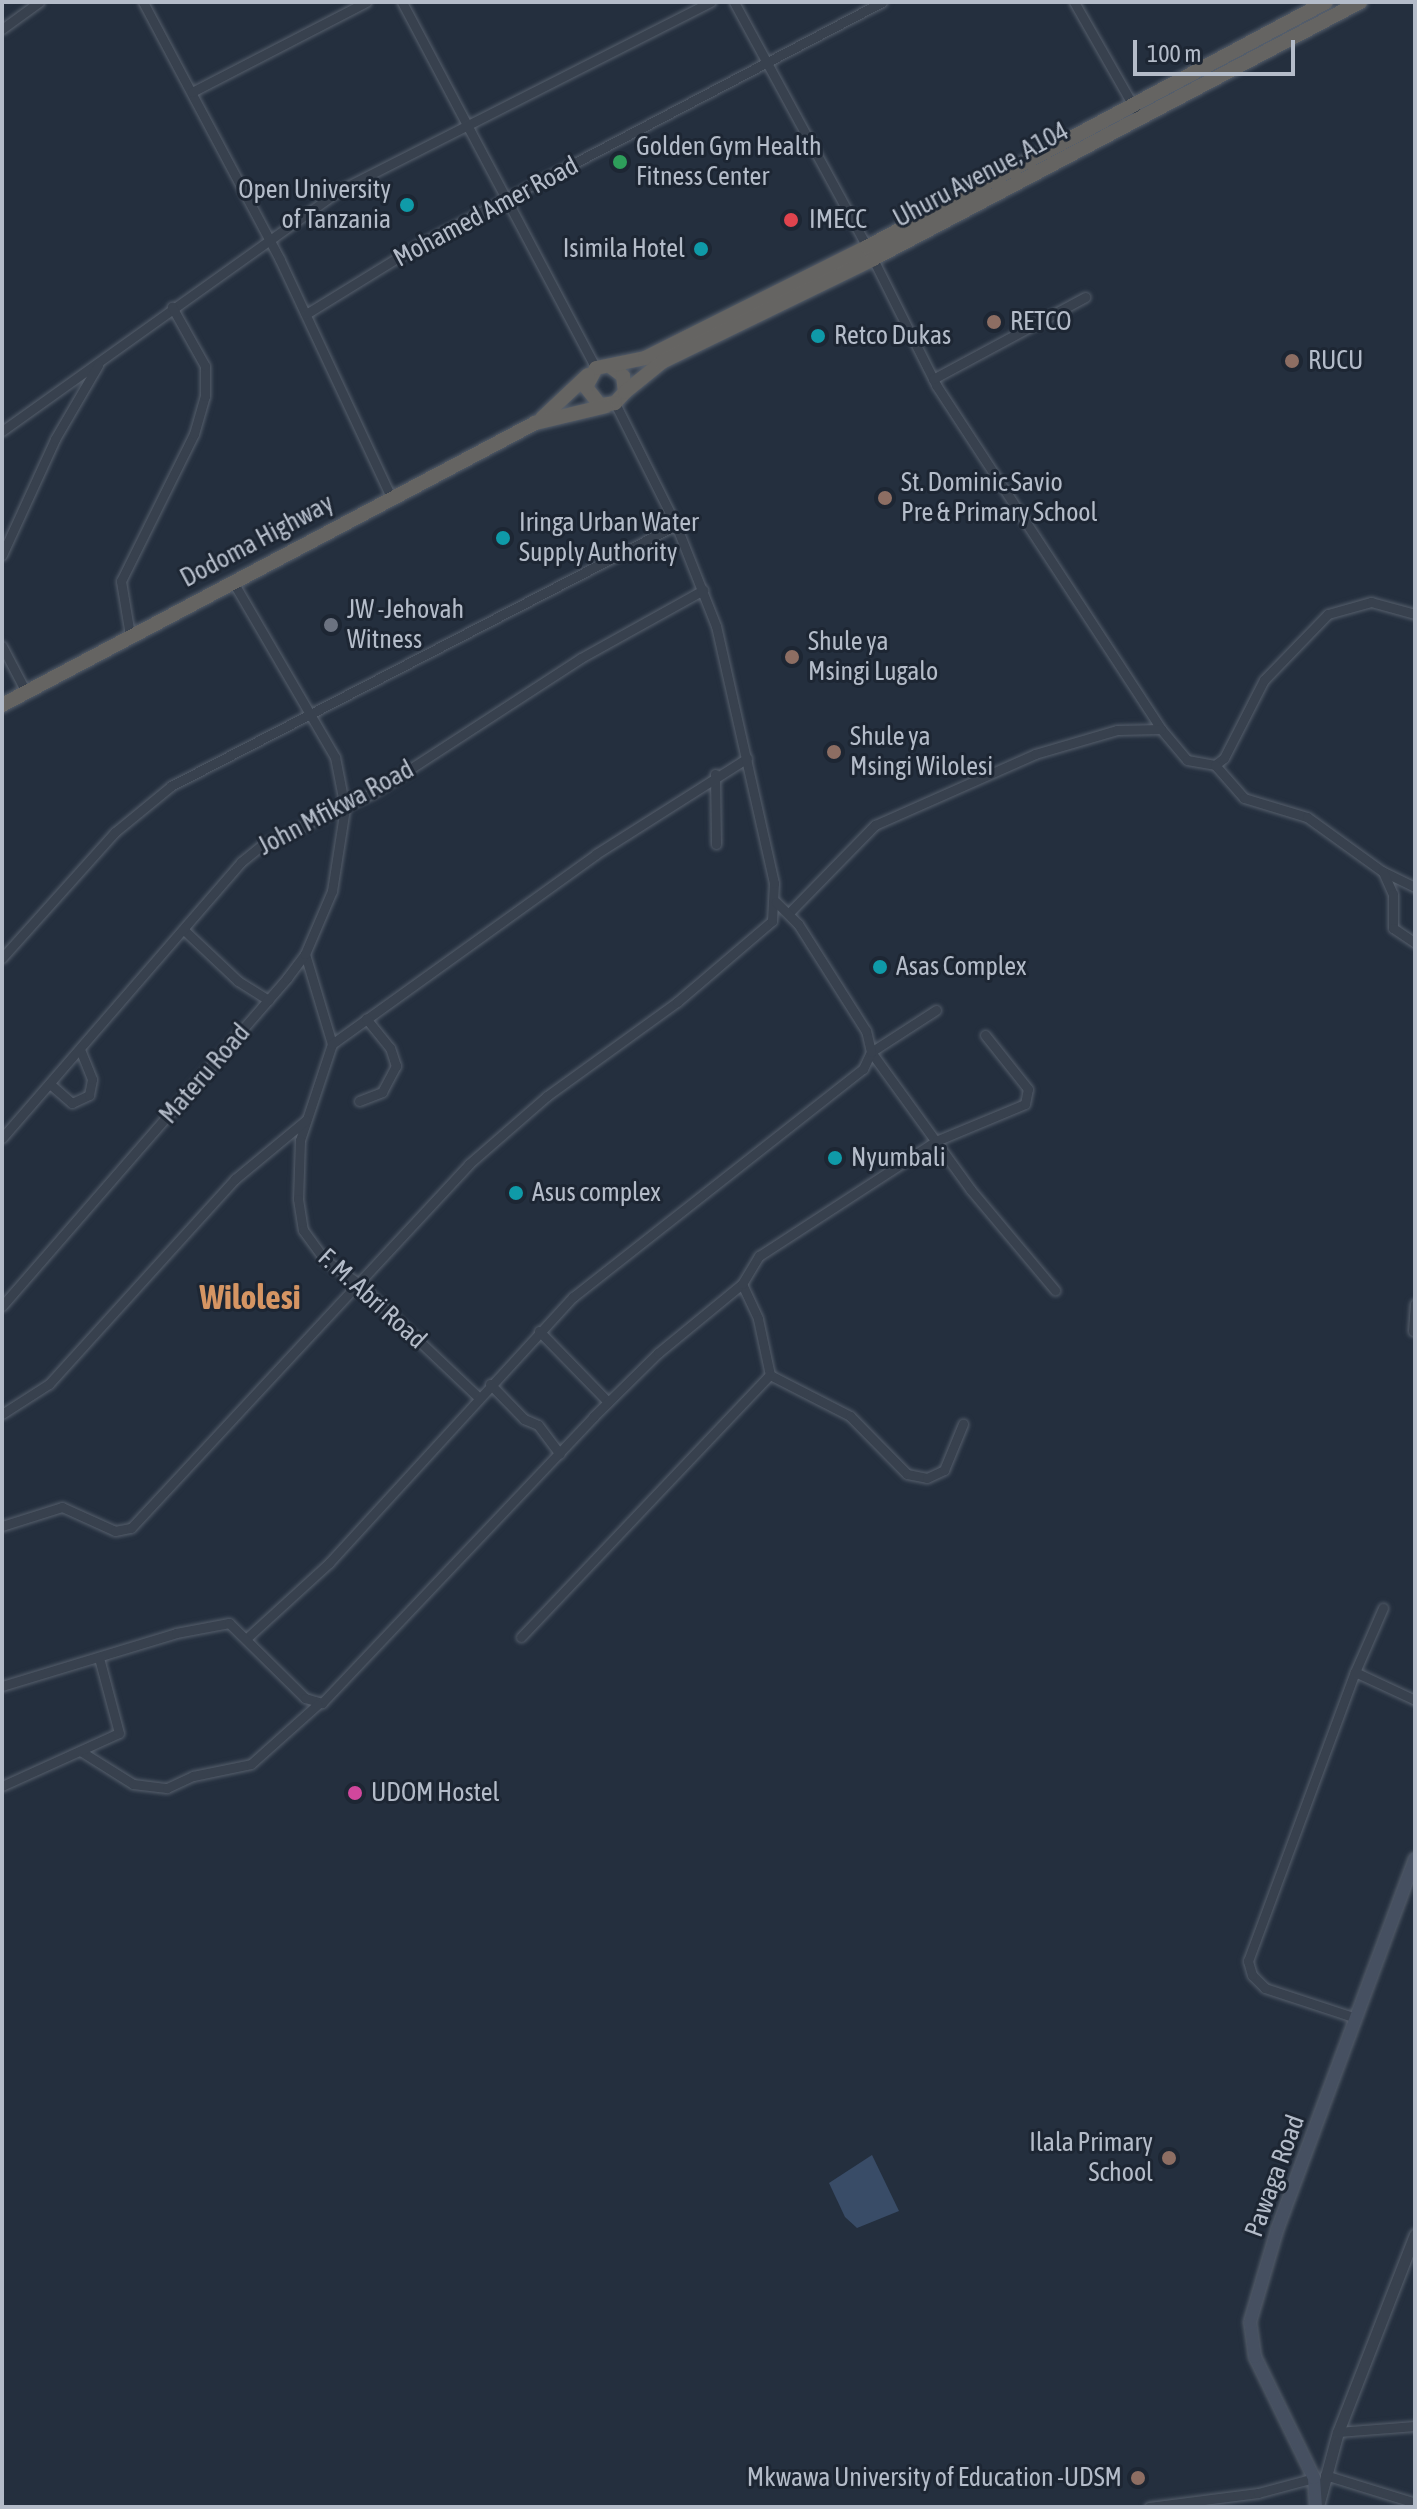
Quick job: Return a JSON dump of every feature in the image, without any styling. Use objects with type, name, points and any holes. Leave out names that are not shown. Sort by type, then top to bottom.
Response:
[{"type":"highway","name":"Uhuru Avenue, A104","points":[[599,369],[645,358],[870,253],[1131,102],[1326,2]]},
{"type":"highway","name":"Uhuru Avenue, A104","points":[[616,400],[662,362],[870,253],[1140,119],[1360,2]]},
{"type":"highway","points":[[599,369],[623,376],[616,400]]},
{"type":"highway","points":[[599,369],[588,395],[616,400]]},
{"type":"highway","points":[[535,423],[599,369]]},
{"type":"highway","points":[[535,423],[616,400]]},
{"type":"highway","name":"Dodoma Highway","points":[[2,705],[535,423]]},
{"type":"main road","name":"Pawaga Road","points":[[1317,2507],[1320,2476],[1255,2357],[1250,2322],[1277,2230],[1414,1866]]},
{"type":"street","points":[[2,29],[39,2]]},
{"type":"street","points":[[143,2],[270,241],[391,497]]},
{"type":"street","points":[[192,92],[366,2]]},
{"type":"street","points":[[402,2],[504,203],[599,369]]},
{"type":"street","points":[[2,431],[338,191],[711,2]]},
{"type":"street","points":[[734,2],[870,253],[933,379],[1161,729],[1187,760],[1215,765],[1244,798],[1307,817],[1382,871],[1415,887]]},
{"type":"street","name":"Mohamed Amer Road","points":[[306,314],[418,245],[504,203],[882,2]]},
{"type":"street","points":[[1074,2],[1140,119]]},
{"type":"street","points":[[933,379],[1085,297]]},
{"type":"street","points":[[130,635],[121,581],[194,434],[205,396],[205,366],[172,307]]},
{"type":"street","points":[[2,555],[55,439],[100,361]]},
{"type":"street","points":[[2,1526],[62,1507],[115,1531],[131,1528],[469,1164],[528,1112],[766,929],[776,902],[747,758],[703,590],[676,525],[616,400]]},
{"type":"street","points":[[2,958],[141,807],[171,786],[676,525]]},
{"type":"street","points":[[233,582],[335,757],[345,808]]},
{"type":"street","name":"John Mfikwa Road","points":[[2,1138],[241,862],[262,845],[345,808],[594,650],[703,590]]},
{"type":"street","points":[[1215,765],[1233,748],[1264,680],[1312,625],[1328,614],[1371,602],[1415,614]]},
{"type":"street","points":[[2,646],[26,692]]},
{"type":"street","points":[[789,913],[875,825],[1035,754],[1117,730],[1161,729]]},
{"type":"street","points":[[305,954],[332,1044],[715,774],[747,758]]},
{"type":"street","points":[[715,774],[716,844]]},
{"type":"street","name":"Materu Road","points":[[2,1306],[269,1000],[305,954],[332,891],[345,808]]},
{"type":"street","points":[[1382,871],[1393,894],[1393,928],[1415,943]]},
{"type":"street","points":[[776,902],[789,913],[851,1004],[871,1052],[936,1141],[1055,1290]]},
{"type":"street","points":[[184,930],[238,981],[269,1000]]},
{"type":"street","points":[[248,1637],[329,1563],[539,1331],[631,1246],[863,1069],[871,1052],[936,1010]]},
{"type":"street","points":[[359,1101],[382,1092],[396,1066],[390,1048],[366,1018]]},
{"type":"street","points":[[82,1752],[133,1784],[167,1788],[193,1776],[251,1764],[317,1705],[608,1402],[742,1284],[759,1256],[936,1141],[1016,1111],[1030,1097],[985,1035]]},
{"type":"street","name":"F. M. Abri Road","points":[[332,1044],[306,1120],[298,1165],[303,1230],[316,1252],[358,1283],[478,1397]]},
{"type":"street","points":[[50,1084],[76,1105],[89,1095],[92,1079],[80,1049]]},
{"type":"street","points":[[2,1414],[49,1384],[81,1353],[235,1179],[306,1120]]},
{"type":"street","points":[[742,1284],[758,1319],[770,1375]]},
{"type":"street","points":[[1413,1331],[1415,1304]]},
{"type":"street","points":[[539,1331],[608,1402]]},
{"type":"street","points":[[770,1375],[850,1416],[896,1467],[917,1478],[937,1474],[950,1462],[963,1424]]},
{"type":"street","points":[[521,1637],[770,1375]]},
{"type":"street","points":[[490,1384],[524,1419],[538,1425],[560,1454]]},
{"type":"street","points":[[1356,2018],[1265,1988],[1248,1961],[1355,1672],[1383,1608]]},
{"type":"street","points":[[2,1686],[220,1623],[248,1637],[317,1705]]},
{"type":"street","points":[[2,1786],[119,1733],[99,1658]]},
{"type":"street","points":[[1355,1672],[1415,1700]]},
{"type":"street","points":[[1320,2476],[1415,2235]]},
{"type":"street","points":[[1338,2432],[1415,2426]]},
{"type":"street","points":[[1149,2507],[1258,2493],[1320,2476],[1411,2502]]},
{"type":"water","points":[[872,2155],[899,2211],[857,2228],[845,2217],[829,2183]]},
{"type":"place","name":"Golden Gym Health Fitness Center","points":[[620,162]]},
{"type":"place","name":"Open University of Tanzania","points":[[407,205]]},
{"type":"place","name":"IMECC","points":[[791,220]]},
{"type":"place","name":"Isimila Hotel","points":[[701,249]]},
{"type":"place","name":"RETCO","points":[[994,322]]},
{"type":"place","name":"Retco Dukas","points":[[818,336]]},
{"type":"place","name":"RUCU","points":[[1292,361]]},
{"type":"place","name":"St. Dominic Savio Pre & Primary School","points":[[885,498]]},
{"type":"place","name":"Iringa Urban Water Supply Authority","points":[[503,538]]},
{"type":"place","name":"JW -Jehovah Witness","points":[[331,625]]},
{"type":"place","name":"Shule ya Msingi Lugalo","points":[[792,657]]},
{"type":"place","name":"Shule ya Msingi Wilolesi","points":[[834,752]]},
{"type":"place","name":"Asas Complex","points":[[880,967]]},
{"type":"place","name":"Nyumbali","points":[[835,1158]]},
{"type":"place","name":"Asus complex","points":[[516,1193]]},
{"type":"place","name":"UDOM Hostel","points":[[355,1793]]},
{"type":"place","name":"Ilala Primary School","points":[[1169,2158]]},
{"type":"place","name":"Mkwawa University of Education -UDSM","points":[[1138,2478]]},
{"type":"district","name":"Wilolesi","points":[[250,1297]]}]
